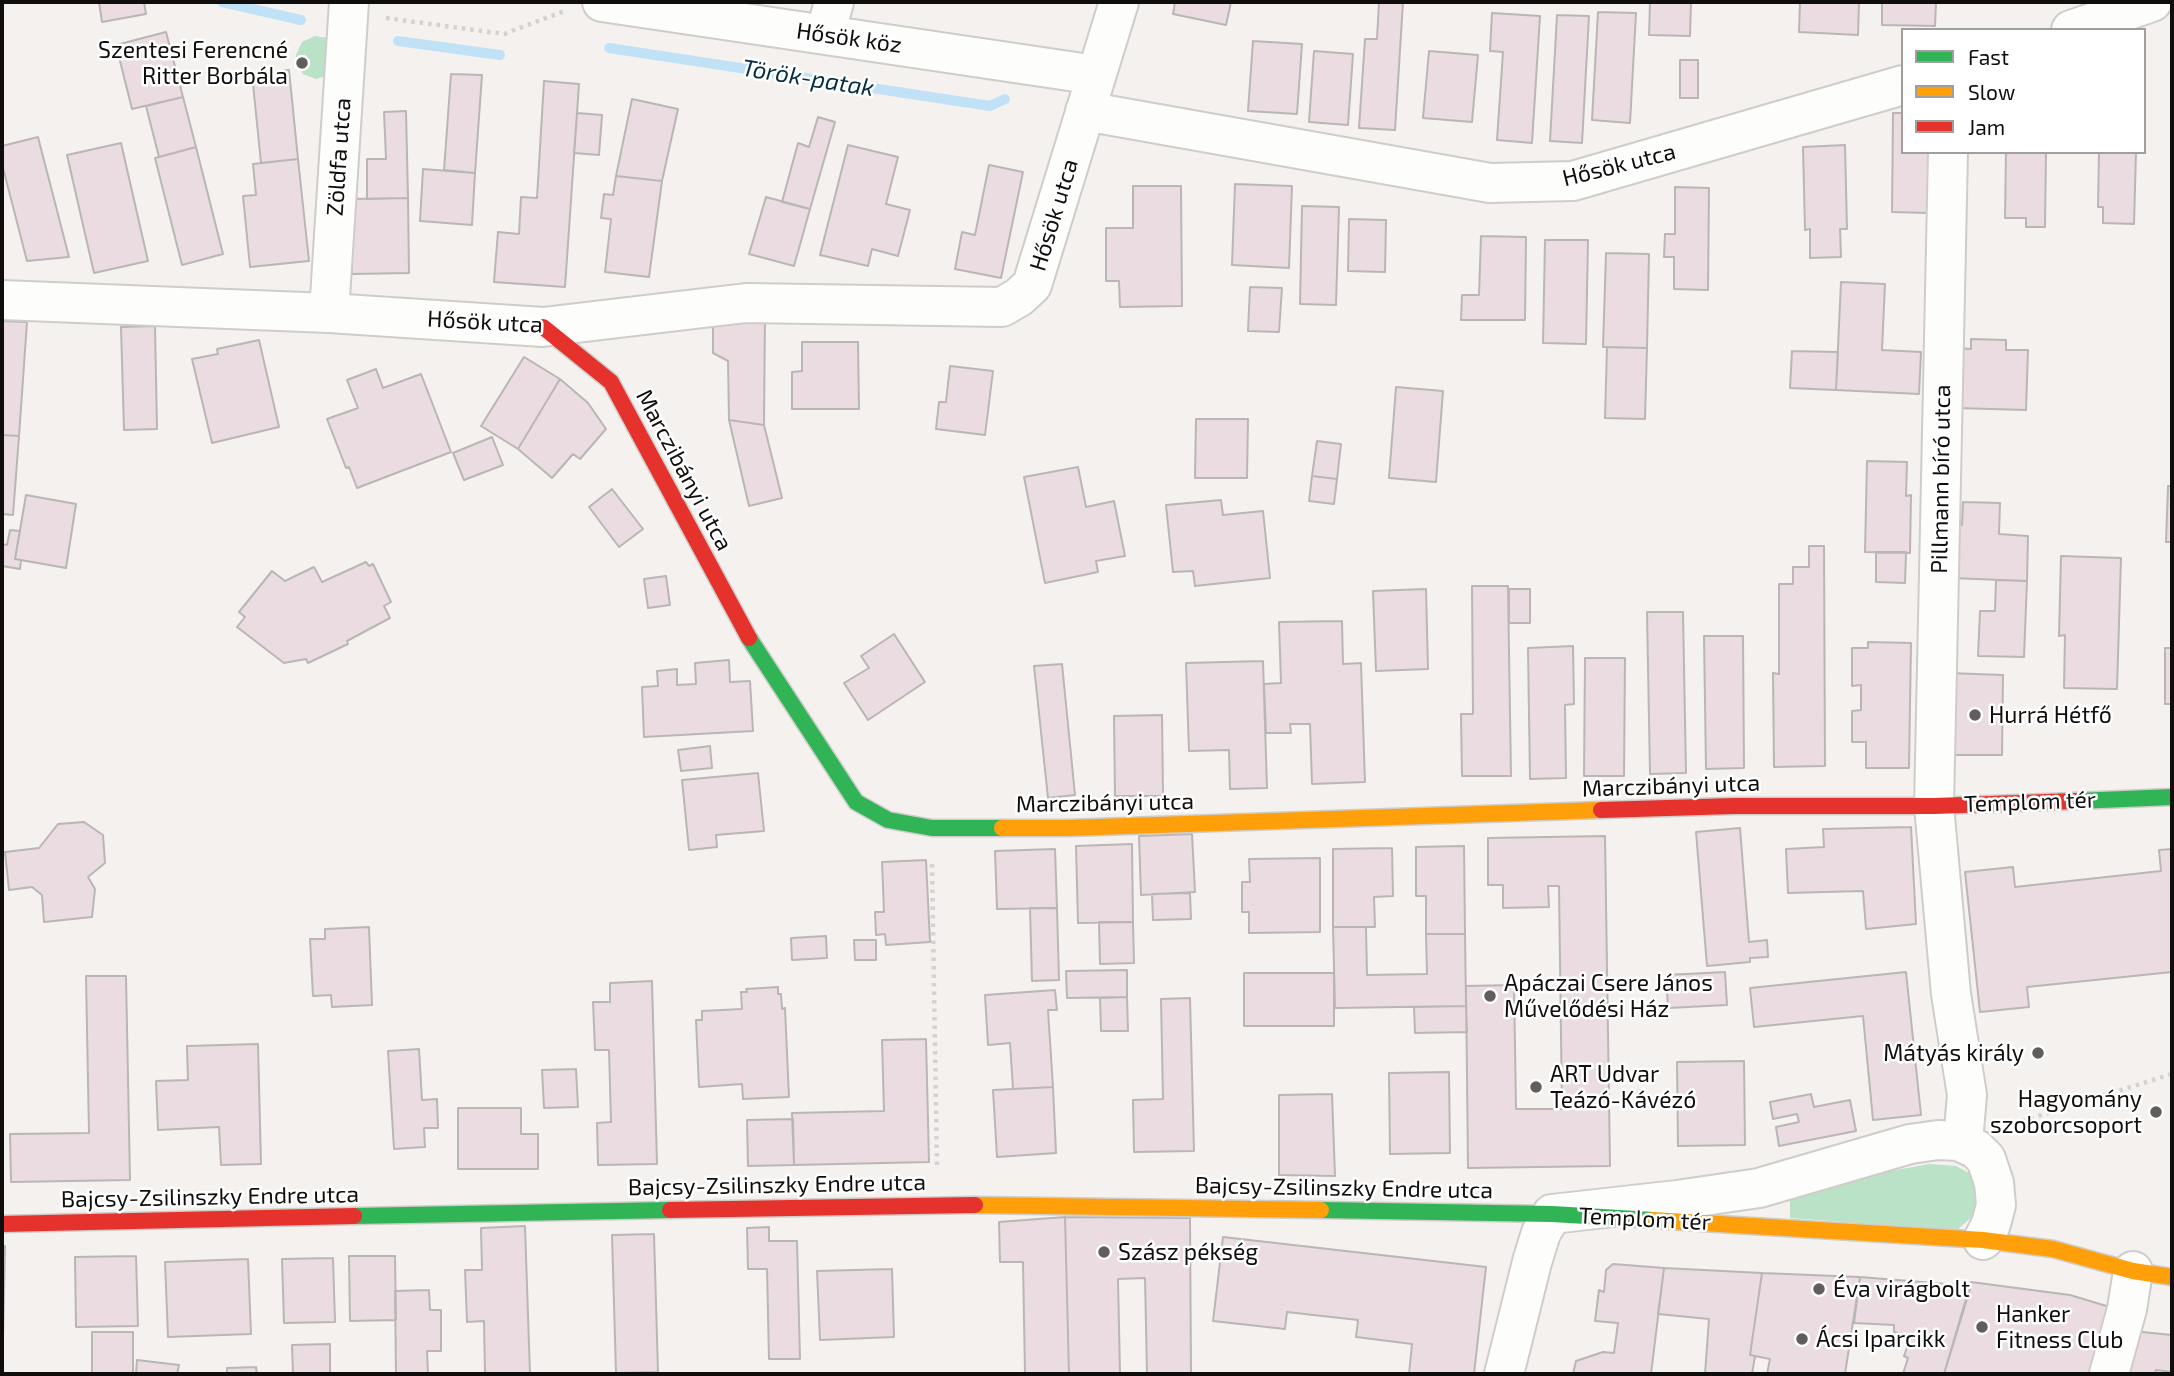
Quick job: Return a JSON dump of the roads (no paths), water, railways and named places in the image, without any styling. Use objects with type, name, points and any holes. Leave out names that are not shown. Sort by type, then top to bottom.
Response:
[{"type":"street","points":[[1085,111],[1119,2]]},
{"type":"street","points":[[2077,28],[2152,2]]},
{"type":"street","name":"Hősök köz","points":[[589,4],[830,18],[1096,75]]},
{"type":"street","name":"Zöldfa utca","points":[[329,313],[338,6]]},
{"type":"street","name":"Hősök utca","points":[[2,300],[329,313],[543,327],[746,303],[1002,307],[1032,285],[1085,111],[1490,183],[1573,181],[1901,86]]},
{"type":"street","name":"Pillmann bíró utca","points":[[1934,806],[1948,154]]},
{"type":"street","name":"Marczibányi utca","points":[[543,327],[611,382],[743,629],[856,802],[888,820],[932,828],[1068,828],[1734,806],[1934,806]]},
{"type":"street","name":"Templom tér","points":[[1552,1214],[1759,1188],[1910,1144],[1938,1140],[1958,1142],[1964,1130],[1967,1095],[1951,994],[1934,806],[2172,797]]},
{"type":"street","points":[[1958,1142],[1976,1149],[1986,1159],[1994,1183],[1996,1205],[1983,1240]]},
{"type":"street","name":"Bajcsy-Zsilinszky Endre utca","points":[[2,1224],[937,1204],[1552,1214]]},
{"type":"street","points":[[1504,1374],[1535,1252],[1541,1233],[1552,1214]]},
{"type":"street","name":"Templom tér","points":[[1552,1214],[1983,1240],[2053,1249],[2133,1271],[2172,1277]]},
{"type":"street","points":[[2109,1374],[2127,1309],[2133,1271]]},
{"type":"waterway","name":"Török-patak","points":[[222,2],[301,20]]},
{"type":"waterway","name":"Török-patak","points":[[398,41],[500,55]]},
{"type":"waterway","name":"Török-patak","points":[[609,48],[990,106],[1005,99]]},
{"type":"place","name":"Szentesi Ferencné Ritter Borbála","points":[[302,63]]},
{"type":"place","name":"Hurrá Hétfő","points":[[1975,715]]},
{"type":"place","name":"Apáczai Csere János Művelődési Ház","points":[[1490,996]]},
{"type":"place","name":"Mátyás király","points":[[2038,1053]]},
{"type":"place","name":"ART Udvar Teázó-Kávézó","points":[[1536,1087]]},
{"type":"place","name":"Hagyomány szoborcsoport","points":[[2156,1112]]},
{"type":"place","name":"Szász pékség","points":[[1104,1252]]},
{"type":"place","name":"Éva virágbolt","points":[[1819,1289]]},
{"type":"place","name":"Hanker Fitness Club","points":[[1982,1327]]},
{"type":"place","name":"Ácsi Iparcikk","points":[[1802,1339]]}]
